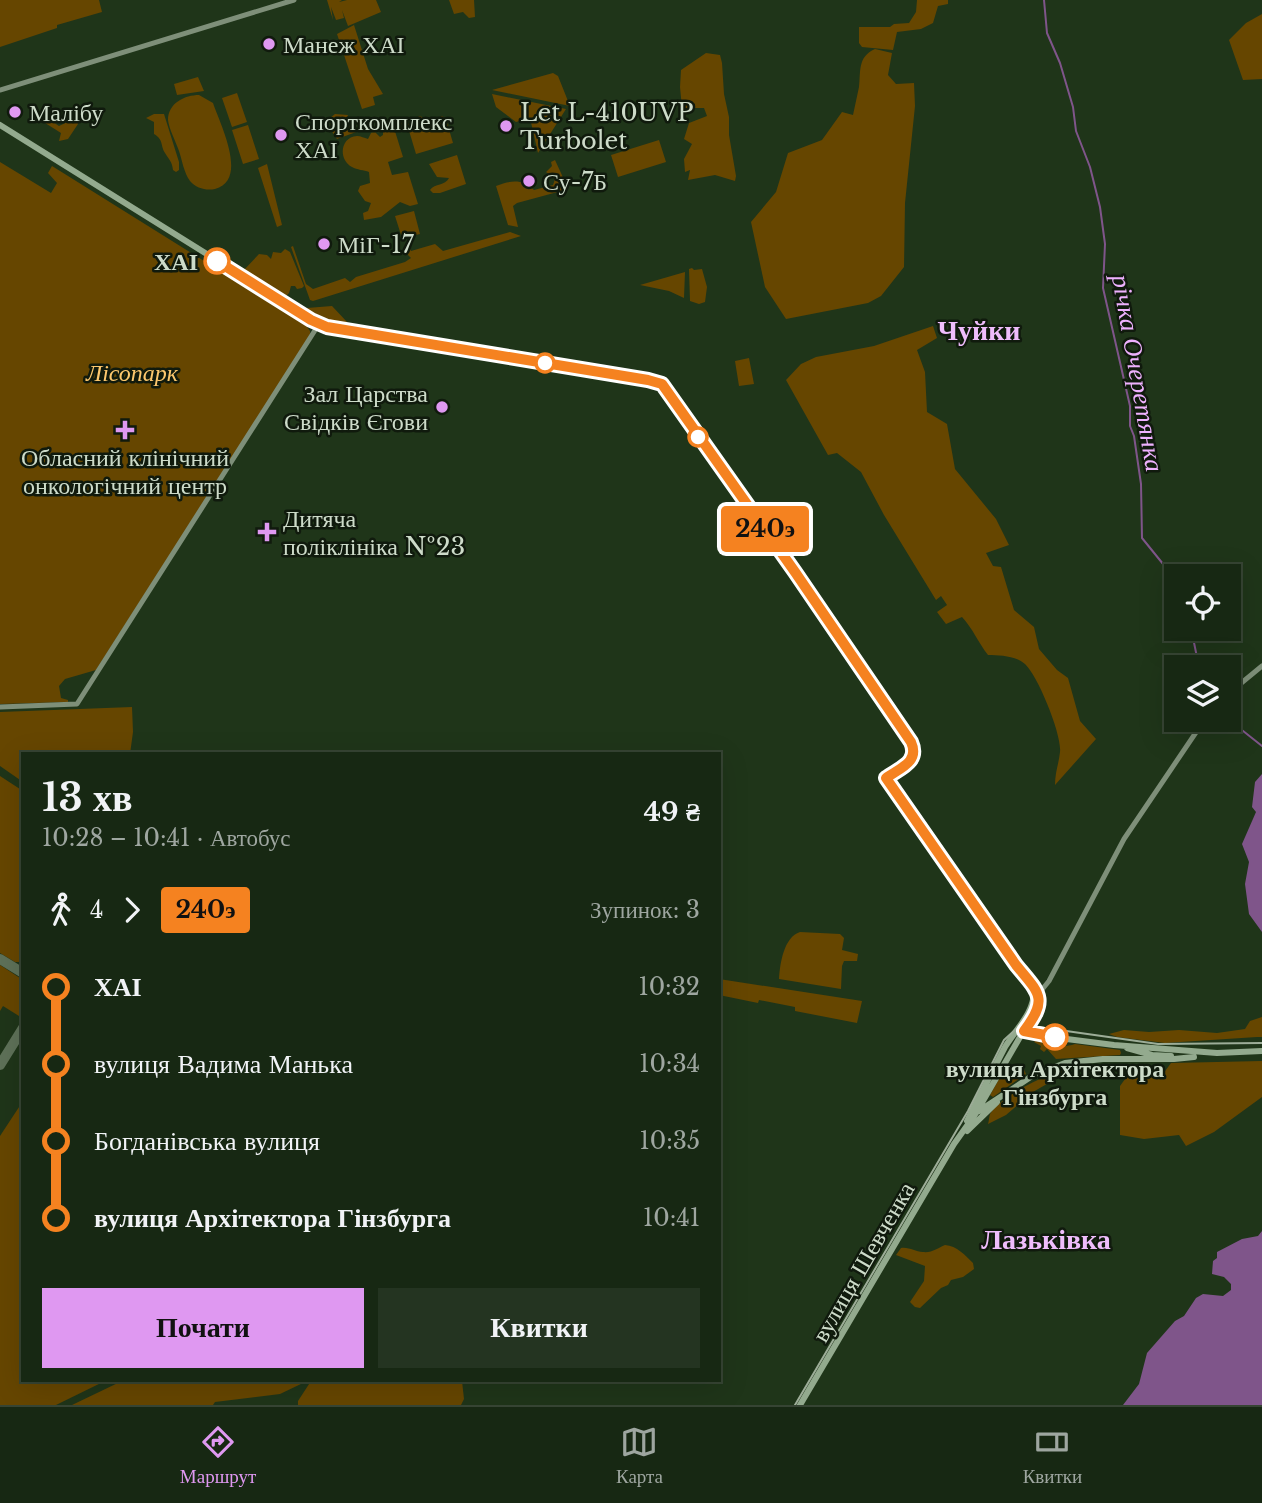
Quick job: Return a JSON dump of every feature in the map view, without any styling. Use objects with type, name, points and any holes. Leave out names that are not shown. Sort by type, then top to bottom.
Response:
[{"type":"main road","points":[[0,125],[319,324],[662,384],[911,742],[914,752],[912,760],[886,778],[1034,987],[1037,997]]},
{"type":"main road","name":"вулиця Шевченка","points":[[958,1139],[985,1093],[1005,1047],[1021,1029],[1037,997]]},
{"type":"main road","points":[[1021,1029],[1035,1035],[1194,1054]]},
{"type":"main road","points":[[1118,1046],[1152,1055]]},
{"type":"main road","points":[[1117,1059],[1123,1054],[1118,1046]]},
{"type":"main road","points":[[964,1127],[994,1099],[1047,1069],[1065,1063],[1152,1055],[1262,1051]]},
{"type":"main road","points":[[1117,1059],[1174,1059],[1194,1054]]},
{"type":"main road","points":[[958,1139],[1018,1084]]},
{"type":"main road","points":[[976,1113],[985,1093],[994,1099]]},
{"type":"main road","name":"вулиця Шевченка","points":[[800,1405],[976,1113]]},
{"type":"street","points":[[0,90],[294,0]]},
{"type":"street","points":[[0,707],[77,704],[319,324]]},
{"type":"street","points":[[1241,683],[1262,666]]},
{"type":"street","points":[[1037,997],[1124,839],[1196,732]]},
{"type":"green space","points":[[0,0],[99,0],[102,12],[57,25],[57,28],[0,47]]},
{"type":"green space","points":[[327,0],[376,0],[381,12],[348,26],[342,10],[344,18],[336,20],[331,7],[333,20]]},
{"type":"green space","points":[[449,0],[474,0],[475,17],[469,18],[463,12],[454,14]]},
{"type":"green space","points":[[917,0],[948,0],[948,4],[938,6],[933,23],[921,29],[897,32],[893,50],[862,47],[859,43],[859,27],[890,27],[894,24],[909,23],[916,12]]},
{"type":"green space","points":[[1262,14],[1262,79],[1243,80],[1229,40],[1246,23]]},
{"type":"green space","points":[[354,25],[368,69],[383,94],[373,97],[375,105],[362,109],[337,34]]},
{"type":"green space","points":[[875,49],[892,53],[888,75],[896,84],[914,83],[915,106],[905,203],[904,267],[881,296],[868,303],[786,319],[765,287],[751,222],[776,192],[788,153],[822,140],[842,112],[853,115],[863,61],[869,52]]},
{"type":"green space","points":[[706,53],[720,55],[722,63],[735,181],[715,175],[688,180],[690,170],[685,172],[684,159],[692,144],[684,139],[689,123],[707,116],[704,108],[682,108],[681,70]]},
{"type":"green space","points":[[553,73],[558,76],[570,106],[492,90]]},
{"type":"green space","points":[[198,77],[204,91],[177,95],[174,84]]},
{"type":"green space","points":[[237,93],[247,122],[232,127],[222,98]]},
{"type":"green space","points":[[492,94],[566,109],[538,153],[530,118],[516,122],[496,107]]},
{"type":"green space","points":[[199,95],[213,103],[226,137],[231,163],[230,175],[225,184],[212,190],[198,187],[188,178],[168,120],[171,109],[178,101]]},
{"type":"green space","points":[[36,111],[59,126],[76,118],[78,124],[68,139],[59,141],[61,133],[34,116]]},
{"type":"green space","points":[[154,114],[164,114],[179,162],[179,170],[176,172],[161,141],[154,134],[154,122],[146,118]]},
{"type":"green space","points":[[335,114],[348,115],[341,120],[342,128],[353,126],[359,131],[337,139],[331,130],[330,118]]},
{"type":"green space","points":[[419,116],[434,121],[442,116],[446,119],[453,143],[416,154],[407,124],[414,123]]},
{"type":"green space","points":[[398,120],[402,124],[394,128],[403,157],[388,162],[392,175],[408,172],[418,204],[410,206],[400,202],[381,217],[364,220],[363,213],[368,211],[371,203],[365,201],[358,191],[360,186],[370,183],[369,172],[347,164],[343,154],[344,144],[351,137],[368,139],[371,133],[375,132],[380,137],[383,135],[383,127]]},
{"type":"green space","points":[[248,125],[259,159],[243,164],[232,130]]},
{"type":"green space","points":[[659,140],[666,162],[618,177],[611,155]]},
{"type":"green space","points":[[457,155],[466,184],[433,193],[430,190],[432,188],[449,178],[437,177],[429,164]]},
{"type":"green space","points":[[555,160],[566,184],[565,190],[517,203],[513,206],[518,227],[508,225],[496,186],[516,182],[526,184],[534,190],[553,185],[555,179],[546,172]]},
{"type":"green space","name":"Лісопарк","points":[[0,162],[51,193],[57,183],[48,173],[52,166],[305,324],[310,331],[310,336],[96,670],[65,679],[59,686],[61,698],[68,702],[0,704]]},
{"type":"green space","points":[[267,164],[282,225],[277,227],[258,168]]},
{"type":"green space","points":[[414,211],[420,234],[402,238],[395,216]]},
{"type":"green space","points":[[510,232],[521,236],[313,301],[310,300],[291,247],[293,246],[306,284],[313,289],[345,278],[350,282],[356,277],[405,262],[411,258],[404,251],[408,244],[411,251],[435,244],[443,251]]},
{"type":"green space","points":[[285,249],[290,252],[304,286],[297,289],[291,286],[285,297],[244,270],[259,254],[267,255],[271,259],[273,252],[281,253]]},
{"type":"green space","points":[[689,269],[702,269],[707,287],[705,302],[699,304],[690,301]]},
{"type":"green space","points":[[685,272],[684,298],[669,291],[640,285]]},
{"type":"green space","points":[[332,306],[348,323],[327,320],[307,311],[307,308]]},
{"type":"green space","points":[[933,326],[937,338],[917,350],[925,372],[927,412],[947,424],[955,469],[996,519],[1009,545],[986,553],[993,566],[1001,567],[1014,610],[1034,627],[1039,649],[1057,670],[1068,678],[1080,721],[1096,739],[1055,785],[1060,744],[1048,706],[1036,680],[1025,664],[1017,659],[988,655],[962,617],[946,624],[937,612],[947,605],[941,596],[936,600],[861,472],[837,453],[828,455],[786,380],[801,364],[816,357],[874,346]]},
{"type":"green space","points":[[749,358],[754,384],[739,386],[735,361]]},
{"type":"green space","points":[[132,707],[130,752],[21,752],[21,781],[0,766],[0,712]]},
{"type":"green space","points":[[0,776],[21,790],[21,962],[15,962],[0,953]]},
{"type":"green space","points":[[800,932],[840,934],[844,938],[842,950],[858,954],[857,961],[844,961],[841,989],[779,979],[787,945],[790,939]]},
{"type":"green space","points":[[0,965],[21,979],[21,1016],[3,1006],[0,1011]]},
{"type":"green space","points":[[721,979],[862,1001],[857,1023],[795,1011],[795,1007],[759,1000],[758,1003],[721,995]]},
{"type":"green space","points":[[1262,1017],[1262,1037],[1165,1043],[1109,1034],[1124,1030],[1217,1033],[1245,1029],[1250,1021]]},
{"type":"green space","points":[[1036,1040],[1060,1046],[1075,1044],[1120,1050],[1121,1053],[1056,1059],[1047,1049],[1044,1052],[1040,1049],[1041,1046],[1034,1042]]},
{"type":"green space","points":[[1262,1061],[1262,1097],[1214,1132],[1186,1146],[1179,1135],[1144,1139],[1120,1135],[1120,1086],[1128,1075],[1163,1074],[1171,1063]]},
{"type":"green space","points":[[1078,1066],[1033,1092],[1006,1115],[988,1124],[990,1114],[1006,1098],[1044,1077]]},
{"type":"green space","points":[[1012,1067],[1023,1067],[1026,1074],[993,1097],[990,1095],[1002,1074]]},
{"type":"green space","points":[[21,1104],[21,1382],[103,1382],[56,1405],[0,1405],[0,1136]]},
{"type":"green space","points":[[945,1245],[964,1254],[973,1263],[974,1269],[963,1277],[951,1280],[920,1308],[915,1307],[910,1302],[924,1281],[925,1266],[896,1255],[901,1248],[926,1252]]},
{"type":"green space","points":[[120,1382],[303,1382],[280,1394],[215,1402],[213,1405],[72,1405]]},
{"type":"green space","points":[[310,1382],[462,1382],[464,1399],[461,1405],[298,1405]]},
{"type":"shaded area","points":[[1262,774],[1262,932],[1249,914],[1245,884],[1249,862],[1242,844],[1256,812],[1252,807],[1255,782]]},
{"type":"shaded area","points":[[1262,1231],[1262,1405],[1123,1405],[1139,1384],[1147,1353],[1175,1321],[1184,1316],[1196,1298],[1203,1294],[1223,1296],[1231,1290],[1231,1284],[1224,1277],[1212,1274],[1217,1252],[1242,1239],[1258,1236]]},
{"type":"waterway","name":"річка Очеретянка","points":[[1044,0],[1047,33],[1060,63],[1073,107],[1076,131],[1090,167],[1100,207],[1105,244],[1103,288],[1130,406],[1130,426],[1141,484],[1142,538],[1164,565]]},
{"type":"waterway","name":"річка Очеретянка","points":[[1194,641],[1197,655]]},
{"type":"waterway","name":"річка Очеретянка","points":[[1241,729],[1262,746]]},
{"type":"taxiway","points":[[0,959],[21,972]]},
{"type":"taxiway","points":[[0,1065],[21,1031]]},
{"type":"tram line","points":[[795,1405],[968,1111],[1004,1040],[1016,1029],[1031,1026],[1158,1044],[1262,1043]]},
{"type":"bus line","name":"240э","points":[[217,261],[311,320],[327,327],[662,384],[911,742],[914,748],[912,760],[886,778],[1038,993],[1039,1004],[1024,1031],[1055,1037]]},
{"type":"place","name":"Манеж ХАІ","points":[[269,44]]},
{"type":"place","name":"Малібу","points":[[15,112]]},
{"type":"place","name":"Let L-410UVP Turbolet","points":[[506,126]]},
{"type":"place","name":"Спорткомплекс ХАІ","points":[[281,135]]},
{"type":"place","name":"Су-7Б","points":[[529,181]]},
{"type":"place","name":"МіГ-17","points":[[324,244]]},
{"type":"place","name":"ХАІ","points":[[217,261]]},
{"type":"place","name":"Зал Царства Свідків Єгови","points":[[442,407]]},
{"type":"place","name":"Обласний клінічний онкологічний центр","points":[[125,430]]},
{"type":"place","name":"Дитяча поліклініка №23","points":[[267,532]]},
{"type":"place","name":"вулиця Архітектора Гінзбурга","points":[[1055,1037]]},
{"type":"district","name":"Чуйки","points":[[979,330]]},
{"type":"district","name":"Лазьківка","points":[[1046,1239]]}]
